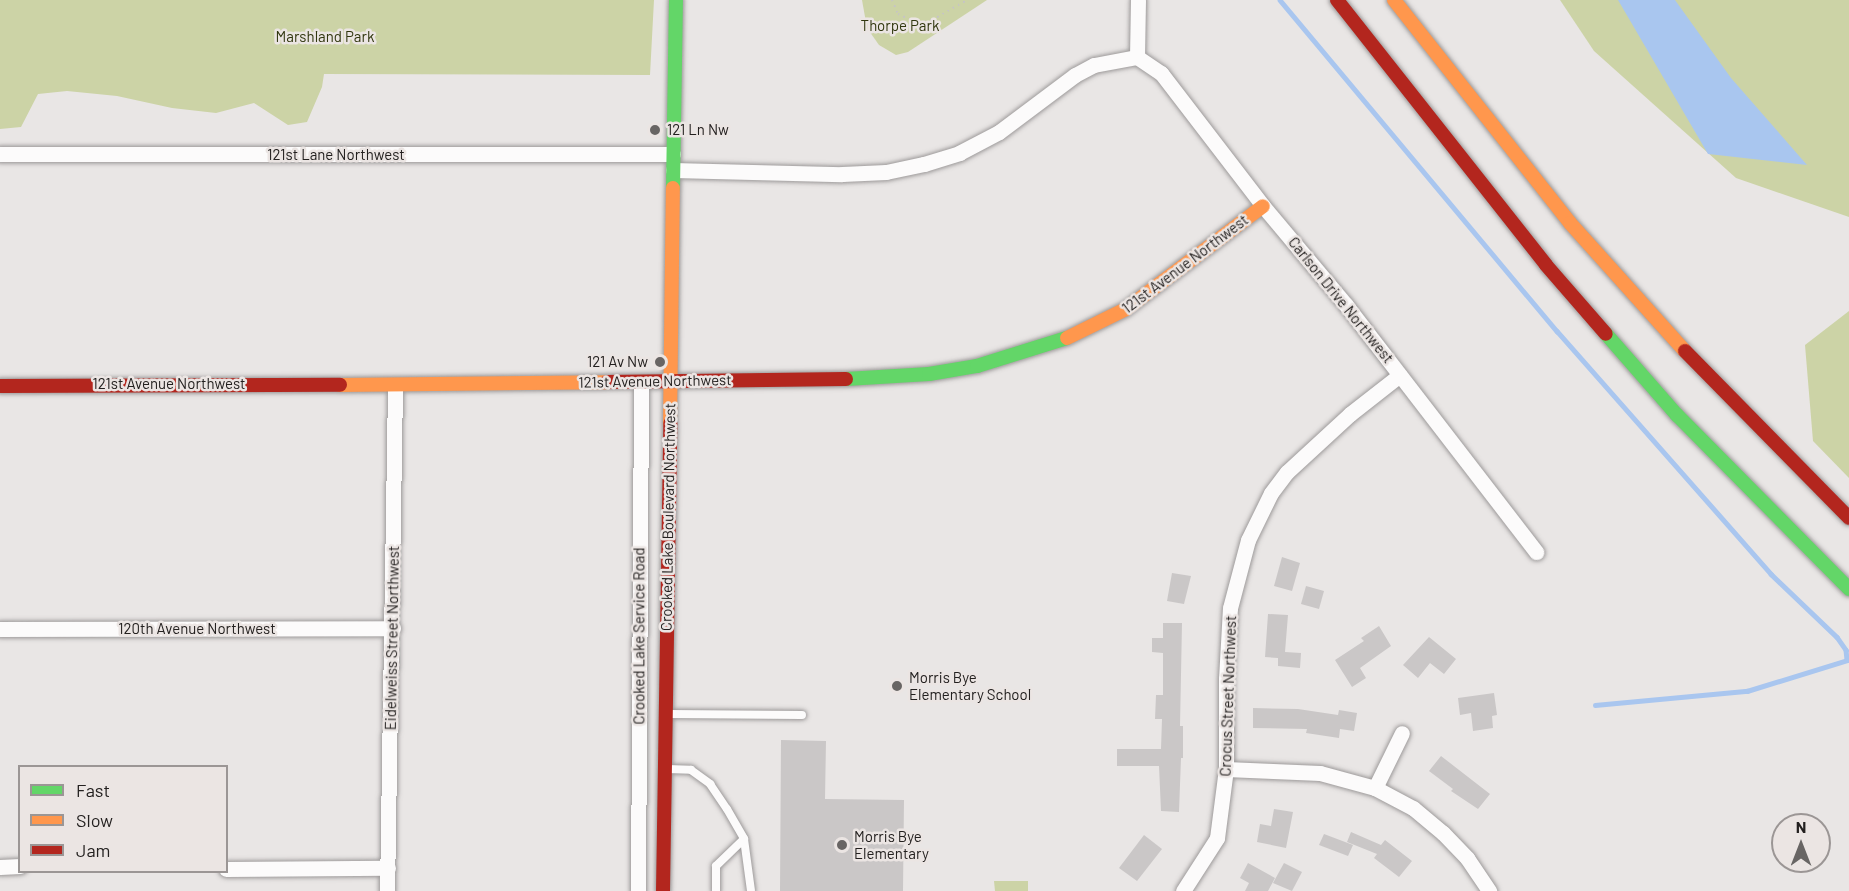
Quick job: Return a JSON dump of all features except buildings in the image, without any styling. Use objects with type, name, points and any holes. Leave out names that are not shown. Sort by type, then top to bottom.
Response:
[{"type":"main road","name":"Crooked Lake Boulevard Northwest","points":[[663,891],[676,0]]},
{"type":"main road","points":[[1336,0],[1554,274],[1677,415],[1849,589]]},
{"type":"main road","points":[[1394,0],[1570,223],[1693,360],[1849,518]]},
{"type":"main road","name":"121st Avenue Northwest","points":[[0,386],[394,385],[879,379],[929,374],[977,366],[1043,347],[1082,332],[1126,309],[1263,206]]},
{"type":"street","points":[[673,170],[842,174],[886,172],[924,164],[959,153],[999,132],[1075,75],[1094,65],[1137,57],[1138,0]]},
{"type":"street","name":"Carlson Drive Northwest","points":[[1137,57],[1161,73],[1263,206],[1400,375],[1536,552]]},
{"type":"street","name":"121st Lane Northwest","points":[[0,154],[673,154]]},
{"type":"street","name":"Crocus Street Northwest","points":[[1183,891],[1217,838],[1226,769],[1226,679],[1230,608],[1238,569],[1248,540],[1271,493],[1287,472],[1350,414],[1400,375]]},
{"type":"street","name":"Crooked Lake Service Road","points":[[638,891],[641,382]]},
{"type":"street","name":"Eidelweiss Street Northwest","points":[[387,891],[393,628],[394,385]]},
{"type":"street","name":"120th Avenue Northwest","points":[[0,629],[393,628]]},
{"type":"street","points":[[1375,788],[1402,733]]},
{"type":"street","points":[[1226,769],[1320,773],[1375,788],[1413,808],[1443,833],[1467,858],[1489,891]]},
{"type":"street","points":[[0,867],[18,866]]},
{"type":"street","points":[[228,869],[388,868]]},
{"type":"lane","points":[[666,714],[802,715]]},
{"type":"lane","points":[[666,769],[691,770],[710,784],[744,839],[751,891]]},
{"type":"lane","points":[[716,891],[716,866],[744,839]]},
{"type":"path","points":[[892,0],[898,14],[918,23],[933,20],[967,0]]},
{"type":"green space","name":"Marshland Park","points":[[0,0],[654,0],[650,75],[324,74],[322,87],[307,122],[288,125],[254,103],[216,113],[172,108],[117,96],[67,91],[38,94],[21,127],[0,129]]},
{"type":"green space","name":"Thorpe Park","points":[[862,0],[987,0],[908,52],[896,55],[879,45],[867,28]]},
{"type":"green space","points":[[1560,0],[1849,0],[1849,217],[1736,178],[1594,51]]},
{"type":"green space","points":[[1849,311],[1849,478],[1813,441],[1805,345]]},
{"type":"green space","points":[[994,881],[1028,881],[1028,891],[995,891]]},
{"type":"water","points":[[1618,0],[1675,0],[1731,78],[1807,165],[1708,154]]},
{"type":"waterway","points":[[1280,0],[1557,331],[1771,574],[1837,637],[1846,650],[1847,660]]},
{"type":"waterway","points":[[1595,705],[1747,691],[1848,660]]},
{"type":"traffic: fast","points":[[673,188],[676,0]]},
{"type":"traffic: fast","points":[[1606,334],[1677,415],[1849,589]]},
{"type":"traffic: fast","points":[[846,379],[929,374],[977,366],[1067,338]]},
{"type":"traffic: slow","points":[[1394,0],[1570,223],[1685,351]]},
{"type":"traffic: slow","points":[[670,423],[673,188]]},
{"type":"traffic: slow","points":[[1067,338],[1126,309],[1263,206]]},
{"type":"traffic: slow","points":[[340,385],[607,382]]},
{"type":"traffic: jam","points":[[1337,0],[1546,265],[1606,334]]},
{"type":"traffic: jam","points":[[1685,351],[1849,518]]},
{"type":"traffic: jam","points":[[607,382],[846,379]]},
{"type":"traffic: jam","points":[[0,386],[340,385]]},
{"type":"traffic: jam","points":[[663,891],[670,423]]},
{"type":"place","name":"121 Ln Nw","points":[[655,130]]},
{"type":"place","name":"121 Av Nw","points":[[660,362]]},
{"type":"place","name":"Morris Bye Elementary School","points":[[897,686]]},
{"type":"place","name":"Morris Bye Elementary","points":[[842,845]]}]
